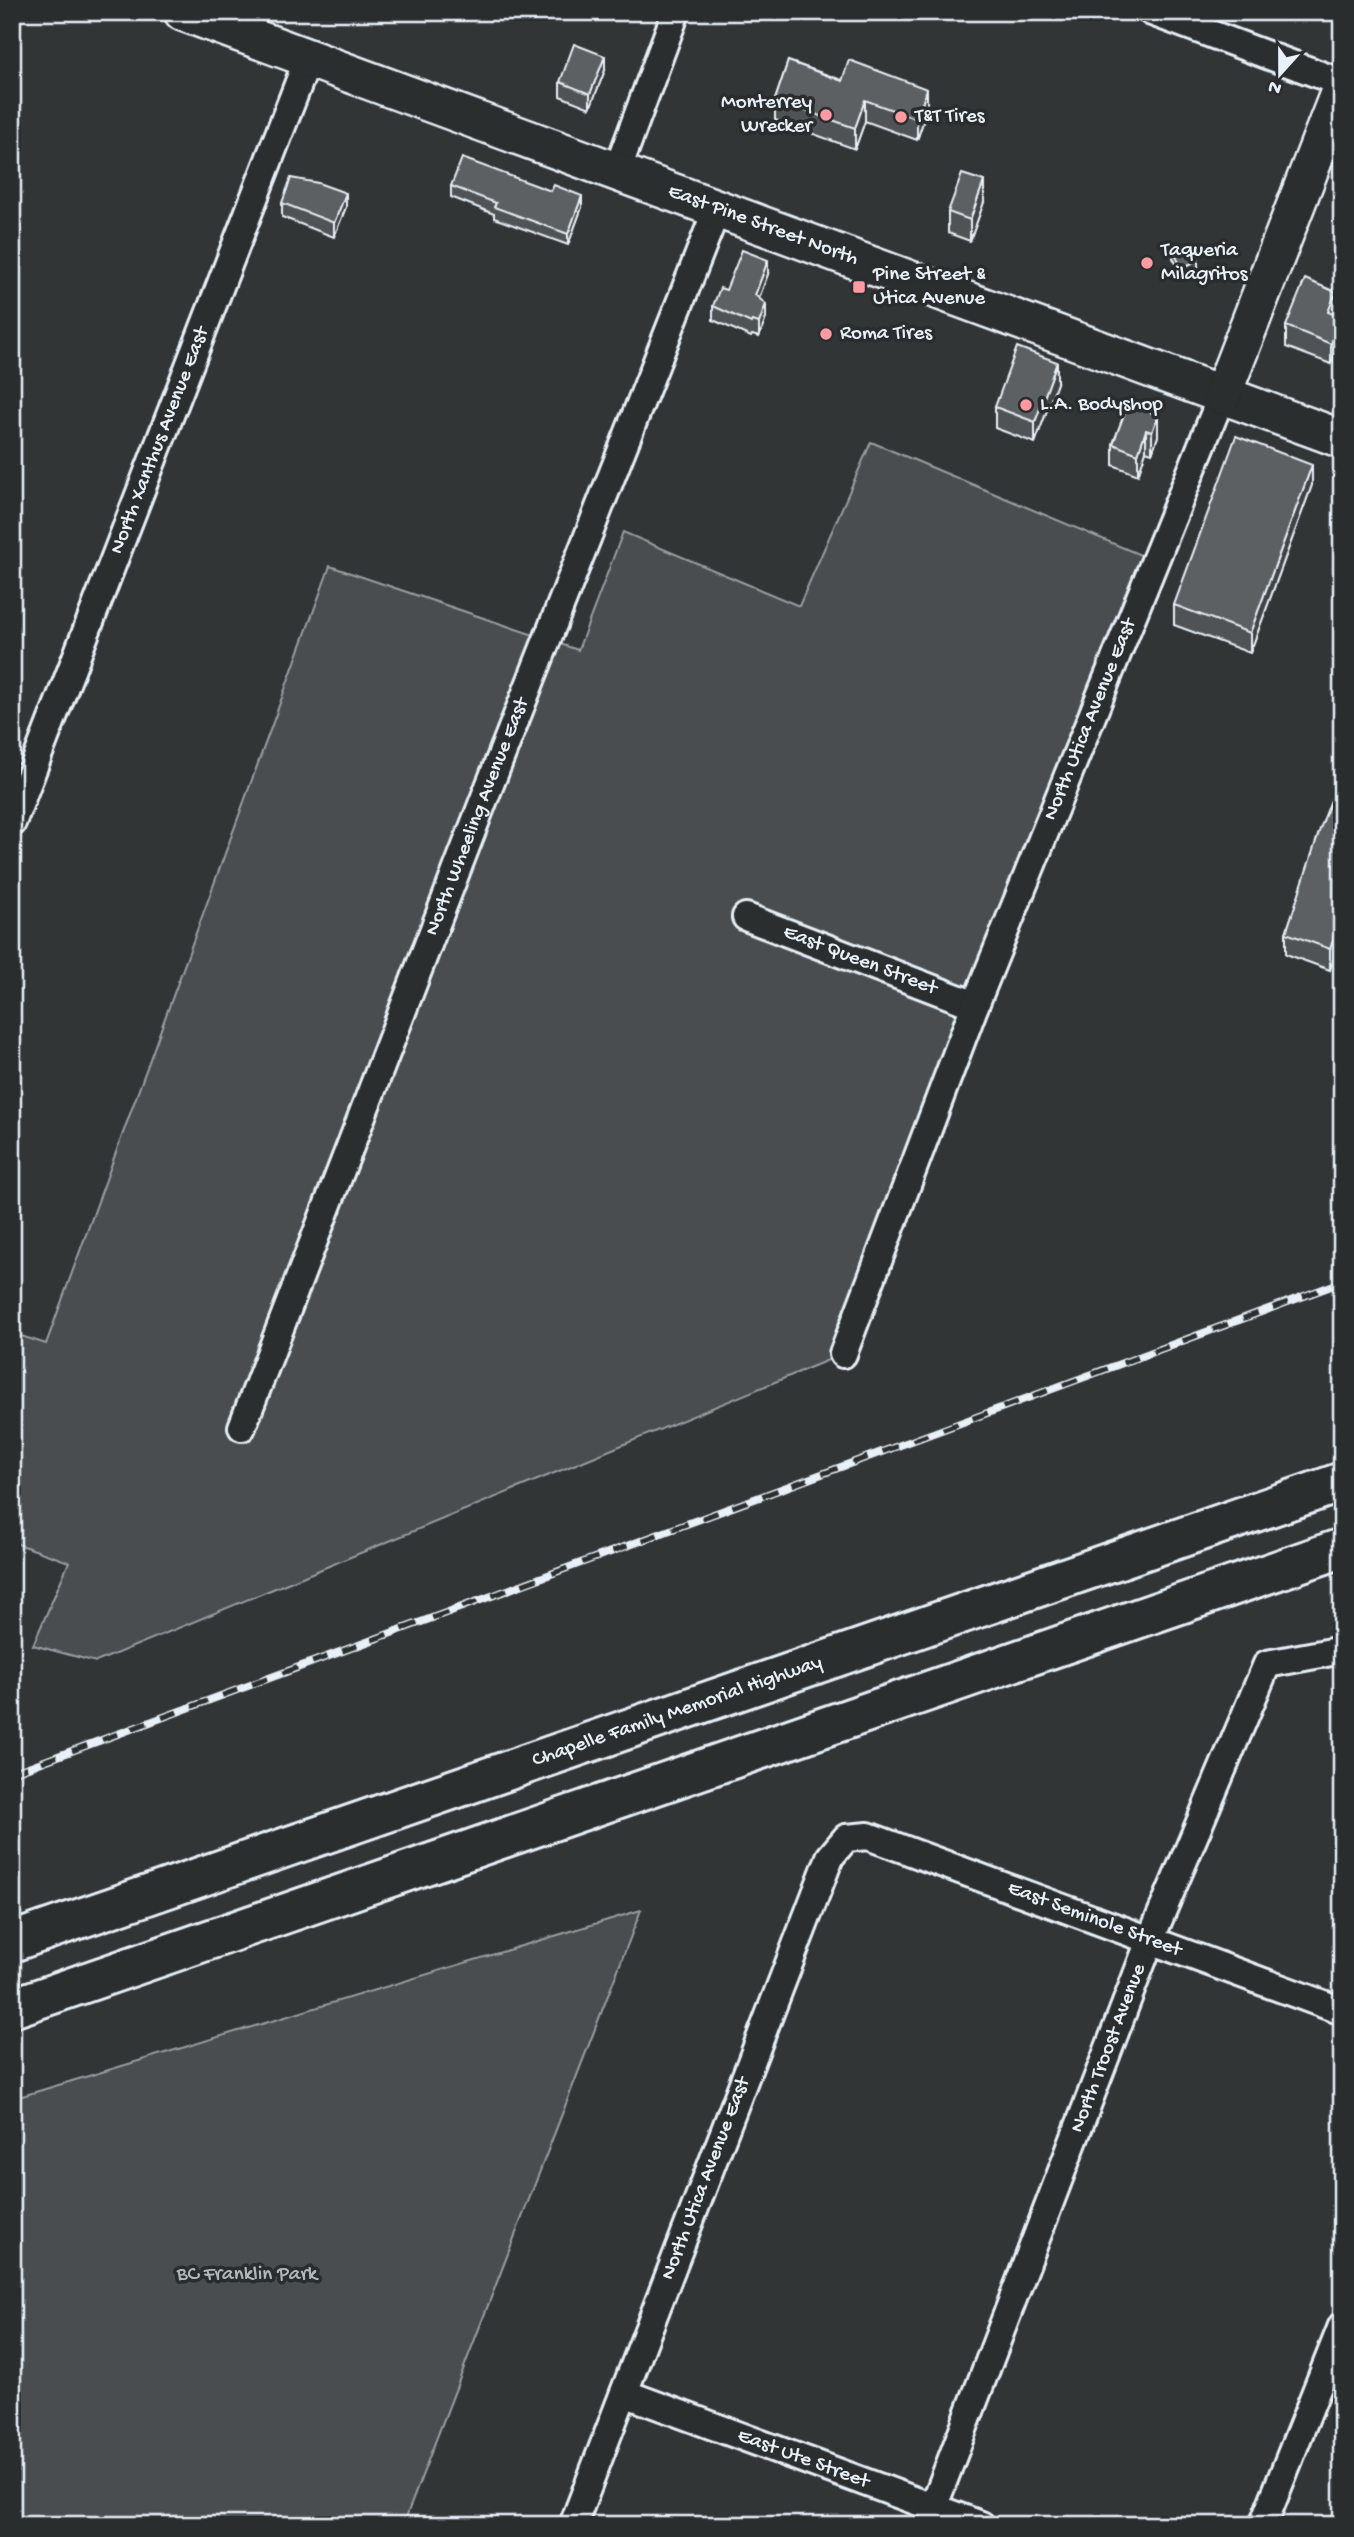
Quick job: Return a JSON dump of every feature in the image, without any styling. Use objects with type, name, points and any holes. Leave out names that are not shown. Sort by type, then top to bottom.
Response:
[{"type":"highway","name":"Chapelle Family Memorial Highway","points":[[12,1942],[1342,1482]]},
{"type":"highway","points":[[12,2008],[1342,1548]]},
{"type":"main road","name":"East Pine Street North","points":[[183,12],[1342,439]]},
{"type":"main road","name":"North Utica Avenue East","points":[[1222,396],[1342,85]]},
{"type":"street","points":[[617,171],[676,12]]},
{"type":"street","points":[[1152,12],[1342,85]]},
{"type":"street","name":"North Xanthus Avenue East","points":[[12,822],[308,59]]},
{"type":"street","name":"North Wheeling Avenue East","points":[[242,1427],[488,789],[717,209]]},
{"type":"street","name":"North Utica Avenue East","points":[[843,1354],[975,1005],[1222,396]]},
{"type":"street","name":"East Queen Street","points":[[746,917],[975,1005]]},
{"type":"street","name":"North Troost Avenue","points":[[933,2508],[1152,1938],[1267,1664],[1342,1650]]},
{"type":"street","name":"East Seminole Street","points":[[846,1838],[867,1836],[1152,1938],[1342,2011]]},
{"type":"street","name":"North Utica Avenue East","points":[[573,2525],[830,1857],[846,1838]]},
{"type":"street","points":[[1264,2525],[1342,2326]]},
{"type":"street","name":"East Ute Street","points":[[624,2393],[981,2525]]},
{"type":"green space","points":[[871,442],[1155,561],[843,1354],[96,1662],[33,1645],[69,1562],[12,1542],[12,1333],[46,1344],[330,566],[578,650],[623,532],[799,606]]},
{"type":"green space","name":"BC Franklin Park","points":[[641,1910],[403,2525],[12,2525],[12,2099]]},
{"type":"building","points":[[574,44],[605,56],[590,94],[560,82]]},
{"type":"building","points":[[849,60],[927,89],[917,119],[865,100],[855,128],[775,100],[788,61],[842,81]]},
{"type":"building","points":[[462,158],[551,191],[554,185],[582,196],[568,234],[494,207],[496,203],[451,186]]},
{"type":"building","points":[[962,174],[984,181],[970,220],[948,212]]},
{"type":"building","points":[[291,178],[318,183],[346,193],[334,223],[282,203]]},
{"type":"building","points":[[1189,243],[1198,260],[1182,268],[1173,251]]},
{"type":"building","points":[[742,250],[768,260],[755,295],[766,304],[759,323],[751,323],[713,306],[720,288],[726,290]]},
{"type":"building","points":[[1305,279],[1336,292],[1328,312],[1341,317],[1331,344],[1286,326]]},
{"type":"building","points":[[1017,347],[1057,362],[1035,422],[995,407]]},
{"type":"building","points":[[1128,404],[1158,415],[1152,432],[1146,430],[1138,454],[1113,444]]},
{"type":"building","points":[[1236,436],[1312,465],[1250,633],[1174,605]]},
{"type":"building","points":[[1342,771],[1342,916],[1330,949],[1286,933]]},
{"type":"railway","points":[[12,1773],[1342,1282]]},
{"type":"place","name":"Monterrey Wrecker","points":[[826,115]]},
{"type":"place","name":"T&T Tires","points":[[901,117]]},
{"type":"place","name":"Taqueria Milagritos","points":[[1147,263]]},
{"type":"place","name":"Pine Street & Utica Avenue","points":[[859,287]]},
{"type":"place","name":"Roma Tires","points":[[826,334]]},
{"type":"place","name":"L.A. Bodyshop","points":[[1026,405]]}]
